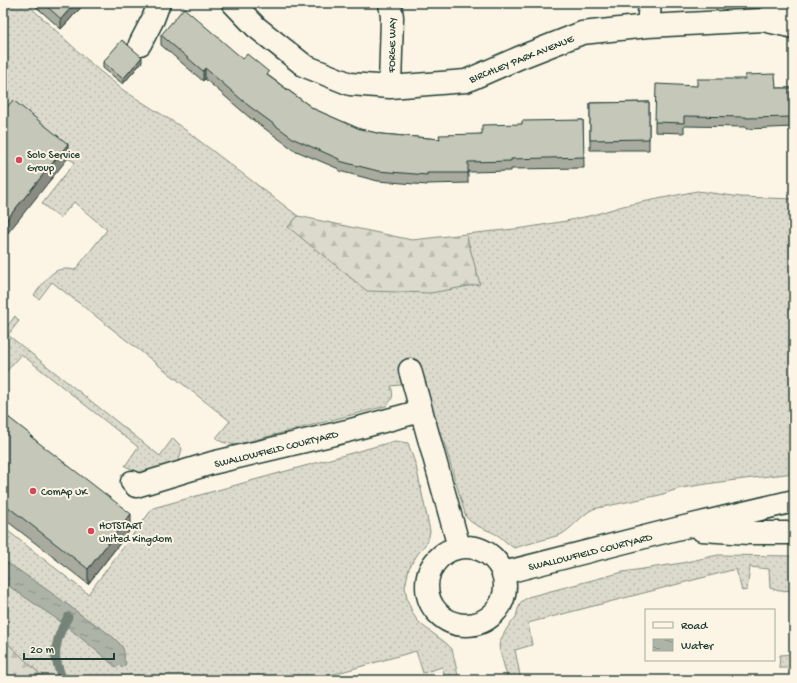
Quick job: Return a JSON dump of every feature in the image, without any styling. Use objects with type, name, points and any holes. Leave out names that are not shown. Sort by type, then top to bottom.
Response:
[{"type":"street","points":[[140,44],[153,19],[159,3]]},
{"type":"street","name":"BIRCHLEY PARK AVENUE","points":[[233,3],[256,27],[305,66],[350,84],[390,87],[466,81],[582,33],[648,26],[763,20],[794,27]]},
{"type":"street","name":"FORGE WAY","points":[[390,3],[392,17],[390,87]]},
{"type":"street","points":[[648,26],[650,3]]},
{"type":"street","name":"BIRCHLEY PARK AVENUE","points":[[763,20],[794,7]]},
{"type":"street","points":[[410,370],[459,547]]},
{"type":"street","name":"SWALLOWFIELD COURTYARD","points":[[132,482],[136,486],[212,463],[347,431],[421,411]]},
{"type":"street","name":"SWALLOWFIELD COURTYARD","points":[[503,573],[794,501]]},
{"type":"street","name":"SWALLOWFIELD COURTYARD","points":[[676,529],[749,533],[794,533]]},
{"type":"street","points":[[467,546],[478,548],[488,553],[496,560],[503,573],[505,581],[505,592],[502,603],[494,613],[483,621],[470,625],[457,624],[445,619],[435,610],[429,599],[427,585],[429,572],[435,561],[445,552],[459,547],[467,546]]},
{"type":"green space","points":[[3,3],[26,3],[96,68],[123,90],[180,126],[298,216],[288,227],[479,283],[466,234],[524,228],[566,221],[623,206],[697,191],[741,197],[794,199],[794,473],[681,488],[660,495],[593,509],[560,535],[514,548],[499,536],[477,526],[466,517],[441,432],[433,433],[419,383],[391,386],[392,397],[386,406],[235,445],[222,442],[216,438],[230,421],[52,282],[39,299],[34,295],[47,279],[56,271],[63,269],[75,270],[107,230],[74,202],[60,218],[42,204],[75,162],[3,127]]},
{"type":"green space","points":[[298,216],[412,240],[466,234],[480,284],[431,293],[367,291],[288,227]]},
{"type":"green space","points":[[15,316],[19,321],[8,335],[160,456],[173,438],[182,449],[179,459],[174,464],[148,473],[138,472],[125,466],[138,447],[21,354],[6,372],[3,369],[3,332]]},
{"type":"green space","points":[[395,441],[408,443],[416,466],[430,531],[428,541],[409,568],[405,587],[407,599],[417,620],[452,649],[459,680],[446,680],[442,667],[423,673],[416,651],[313,680],[46,680],[3,639],[3,527],[88,594],[153,508]]},
{"type":"green space","points":[[718,555],[794,556],[794,590],[779,591],[770,588],[769,569],[750,567],[747,590],[742,591],[736,569],[528,623],[532,645],[515,650],[521,680],[508,680],[500,651],[500,641],[507,628],[516,617],[521,602],[528,597],[623,572],[682,563]]},
{"type":"green space","points":[[3,639],[46,680],[3,680]]},
{"type":"green space","points":[[794,654],[794,668],[779,668],[780,655]]},
{"type":"water","points":[[3,560],[112,636],[122,647],[126,664],[122,668],[119,665],[116,667],[64,624],[3,582]]},
{"type":"building","points":[[43,3],[75,3],[61,19]]},
{"type":"building","points":[[184,8],[243,59],[247,54],[269,72],[267,75],[314,109],[360,129],[381,134],[440,139],[439,135],[482,134],[482,125],[522,124],[522,121],[583,120],[584,157],[468,162],[468,173],[427,173],[427,175],[378,171],[339,161],[339,159],[294,139],[249,106],[205,68],[203,71],[161,35]]},
{"type":"building","points":[[122,40],[142,57],[123,79],[103,62]]},
{"type":"building","points":[[775,74],[776,88],[794,88],[794,117],[746,118],[684,116],[684,123],[655,122],[656,84],[697,86],[697,79],[745,79],[745,75]]},
{"type":"building","points":[[13,100],[68,144],[3,224],[3,112]]},
{"type":"building","points":[[649,102],[649,139],[590,140],[590,103]]},
{"type":"building","points":[[3,413],[31,435],[30,436],[131,514],[88,569],[3,503]]},
{"type":"waterway","points":[[63,680],[56,660],[56,649],[61,632],[68,617]]},
{"type":"place","name":"Solo Service Group","points":[[19,160]]},
{"type":"place","name":"ComAp UK","points":[[33,491]]},
{"type":"place","name":"HOTSTART United Kingdom","points":[[91,531]]}]
